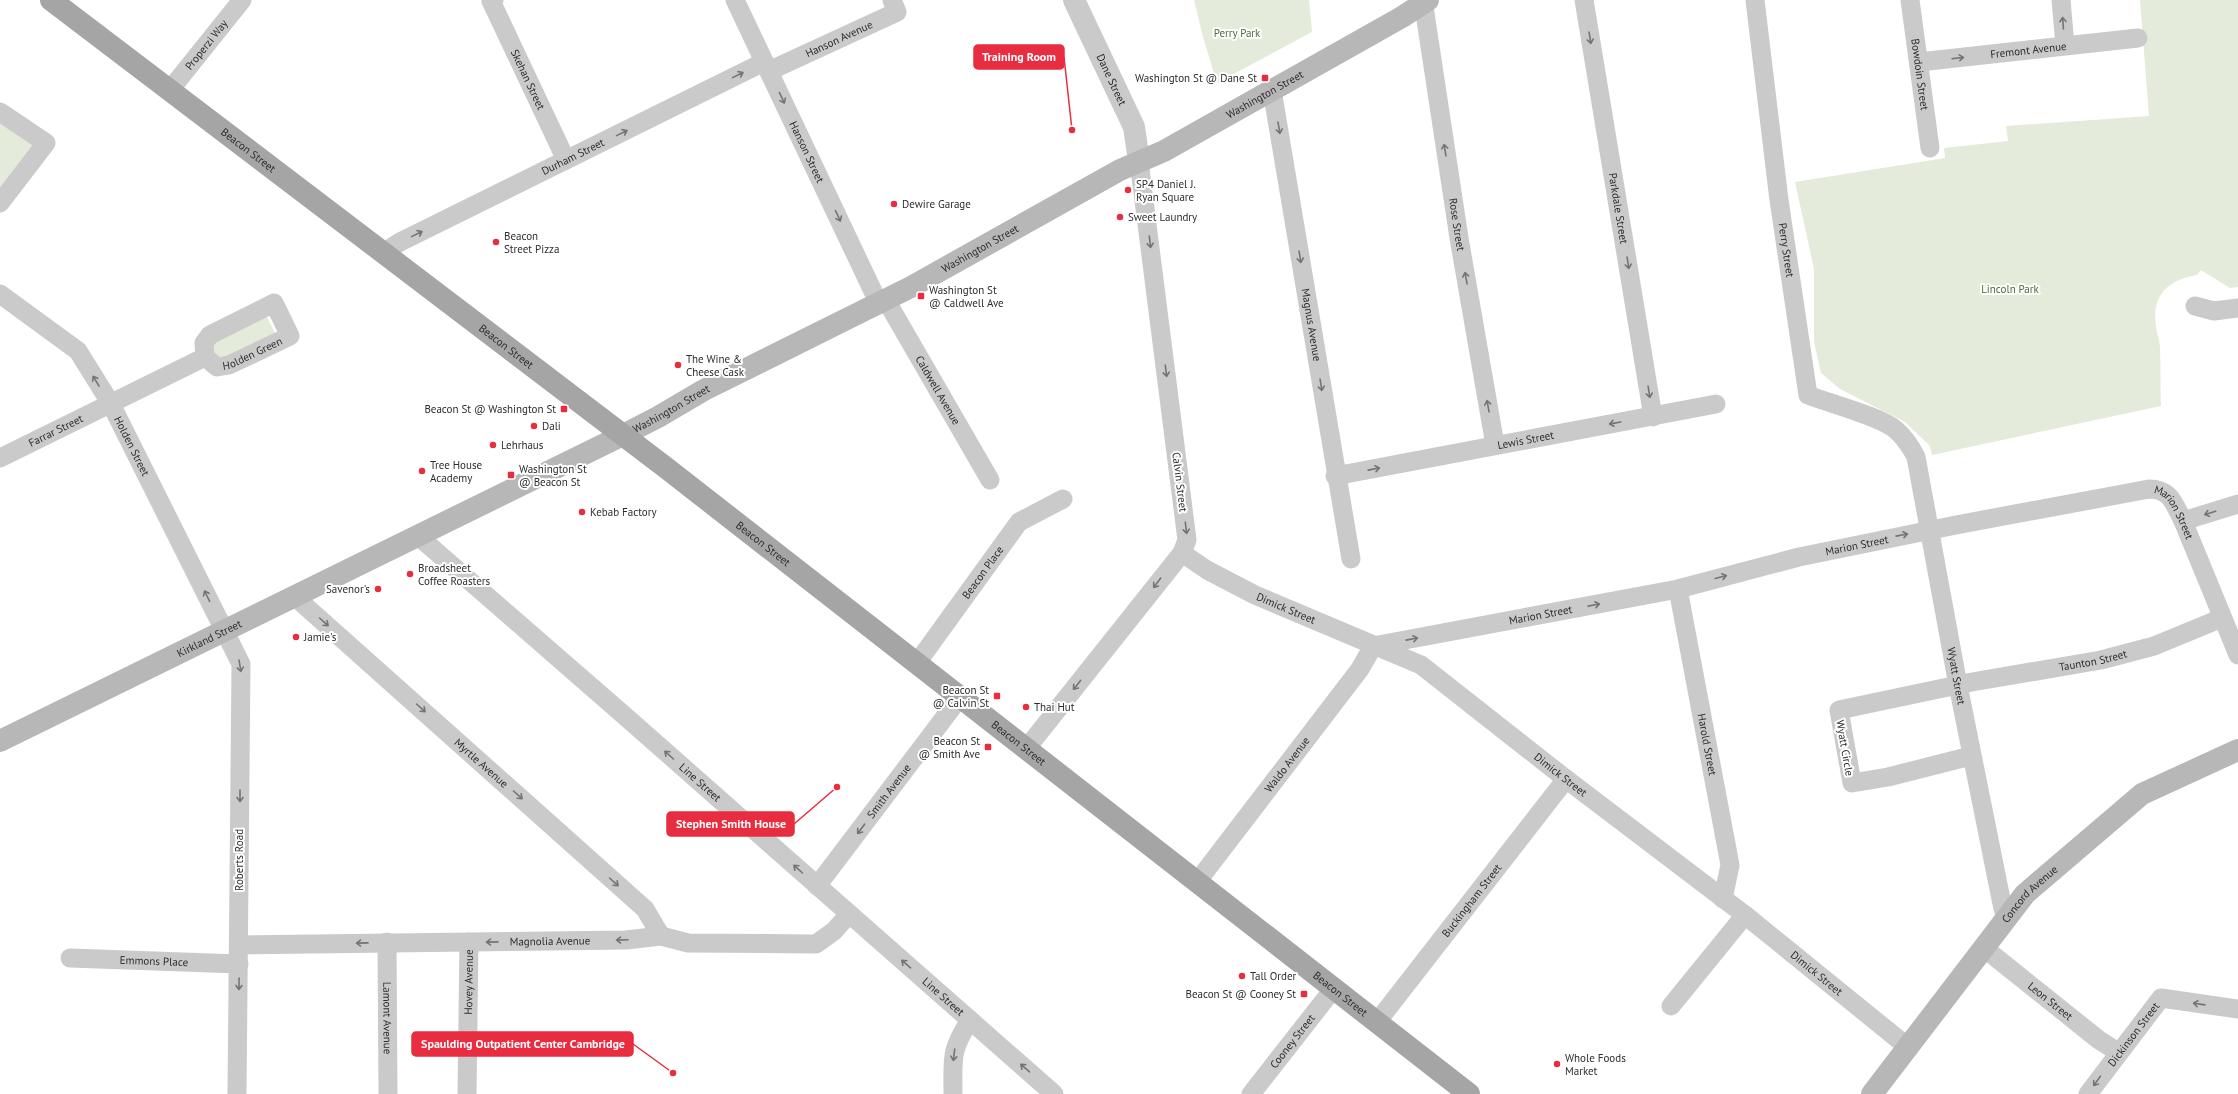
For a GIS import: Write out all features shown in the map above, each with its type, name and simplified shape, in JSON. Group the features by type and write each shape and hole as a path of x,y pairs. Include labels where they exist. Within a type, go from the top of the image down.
{"main road":[{"name":"Beacon Street","path":"51,0 623,435 1469,1094"},
{"name":"Washington Street","path":"417,535 623,435 658,417 704,390 883,302 1106,178 1164,151 1424,1"},
{"name":"Kirkland Street","path":"1,738 224,631 417,535"},
{"name":"Concord Avenue","path":"1875,1093 2025,894 2142,794 2238,750"}],"street":[{"name":"Properzi Way","path":"170,90 242,0"},
{"name":"Skehan Street","path":"494,0 491,1 566,160"},
{"name":"Hanson Street","path":"734,0 883,302"},
{"name":"Hanson Avenue","path":"767,66 897,12 892,0"},
{"name":"Dane Street","path":"1074,0 1134,127 1139,162"},
{"name":"Parkdale Street","path":"1584,0 1653,417"},
{"name":"Perry Street","path":"1755,0 1779,200 1808,395 1881,421 1895,429 1904,437"},
{"name":"Bowdoin Street","path":"1910,0 1930,148"},
{"path":"2061,0 2065,45"},
{"name":"Rose Street","path":"1424,1 1458,230 1494,445"},
{"name":"Fremont Avenue","path":"1919,62 2138,38"},
{"name":"Durham Street","path":"383,253 400,242 566,160 767,66"},
{"name":"Magnus Avenue","path":"1272,90 1335,476 1351,559"},
{"path":"0,112 46,143 0,202"},
{"name":"Calvin Street","path":"1026,748 1182,553 1187,540 1139,162"},
{"name":"Holden Street","path":"0,294 78,351 111,404 224,631"},
{"name":"Caldwell Avenue","path":"883,302 990,480"},
{"path":"2195,306 2214,311 2238,308"},
{"name":"Holden Green","path":"111,404 206,357"},
{"name":"Farrar Street","path":"0,458 111,404"},
{"name":"Lewis Street","path":"1335,476 1716,404"},
{"name":"Wyatt Street","path":"1904,437 1916,457 1971,756 2003,909 2007,916"},
{"name":"Marion Street","path":"1373,646 1678,589 1799,557 1929,530 2149,489 2159,489 2166,492 2183,521 2238,655"},
{"name":"Beacon Place","path":"917,663 1019,522 1063,499"},
{"path":"2183,521 2238,504"},
{"name":"Line Street","path":"417,535 1054,1094"},
{"name":"Dimick Street","path":"1182,553 1208,570 1255,595 1373,646 1421,664 1566,779 1745,915 1909,1048"},
{"name":"Harold Street","path":"1678,589 1730,865 1723,899"},
{"name":"Myrtle Avenue","path":"294,596 645,909 661,936"},
{"name":"Taunton Street","path":"1958,685 2108,658 2154,646 2222,618"},
{"name":"Roberts Road","path":"224,631 241,664 237,1094"},
{"name":"Waldo Avenue","path":"1197,882 1360,669 1373,646"},
{"name":"Wyatt Circle","path":"1958,685 1839,710 1852,783 1888,777 1971,756"},
{"name":"Smith Avenue","path":"817,886 960,697"},
{"name":"Buckingham Street","path":"1377,1022 1566,779"},
{"name":"Magnolia Avenue","path":"239,954 388,942 626,940 661,936 688,943 816,944 834,931 849,914"},
{"path":"1670,1006 1745,915"},
{"name":"Lamont Avenue","path":"388,942 388,1094"},
{"name":"Hovey Avenue","path":"467,1094 469,942"},
{"name":"Leon Street","path":"1984,948 2099,1040 2118,1052"},
{"name":"Emmons Place","path":"70,958 239,954"},
{"name":"Cooney Street","path":"1251,1094 1334,988"},
{"name":"Dickinson Street","path":"2088,1094 2118,1052 2161,998 2238,1009"},
{"path":"953,1094 953,1052 958,1040 970,1020"}],"green space":[{"name":"Perry Park","path":"1194,0 1309,0 1312,32 1217,83 1203,37"},
{"name":"Lincoln Park","path":"2140,0 2238,0 2238,287 2230,288 2201,270 2197,275 2187,277 2170,285 2159,298 2155,316 2160,345 2161,406 1932,455 1930,446 1905,422 1840,389 1821,373 1814,342 1814,269 1795,182 1945,158 1944,148 2008,141 2006,126 2149,116"},
{"path":"0,116 39,145 0,196"},
{"path":"265,313 276,335 227,358 216,358 210,345"}],"place":[{"name":"Washington St @ Dane St","path":"1265,78"},
{"name":"Training Room","path":"1072,130"},
{"name":"SP4 Daniel J. Ryan Square","path":"1128,190"},
{"name":"Dewire Garage","path":"894,204"},
{"name":"Sweet Laundry","path":"1120,217"},
{"name":"Beacon Street Pizza","path":"496,242"},
{"name":"Washington St @ Caldwell Ave","path":"921,296"},
{"name":"The Wine & Cheese Cask","path":"678,365"},
{"name":"Beacon St @ Washington St","path":"564,409"},
{"name":"Dali","path":"534,426"},
{"name":"Lehrhaus","path":"493,445"},
{"name":"Tree House Academy","path":"422,471"},
{"name":"Washington St @ Beacon St","path":"511,475"},
{"name":"Kebab Factory","path":"582,512"},
{"name":"Broadsheet Coffee Roasters","path":"410,574"},
{"name":"Savenor's","path":"378,589"},
{"name":"Jamie's","path":"296,637"},
{"name":"Beacon St @ Calvin St","path":"997,696"},
{"name":"Thai Hut","path":"1026,707"},
{"name":"Beacon St @ Smith Ave","path":"988,747"},
{"name":"Stephen Smith House","path":"837,787"},
{"name":"Tall Order","path":"1242,976"},
{"name":"Beacon St @ Cooney St","path":"1304,994"},
{"name":"Whole Foods Market","path":"1557,1064"},
{"name":"Spaulding Outpatient Center Cambridge","path":"673,1073"}]}
